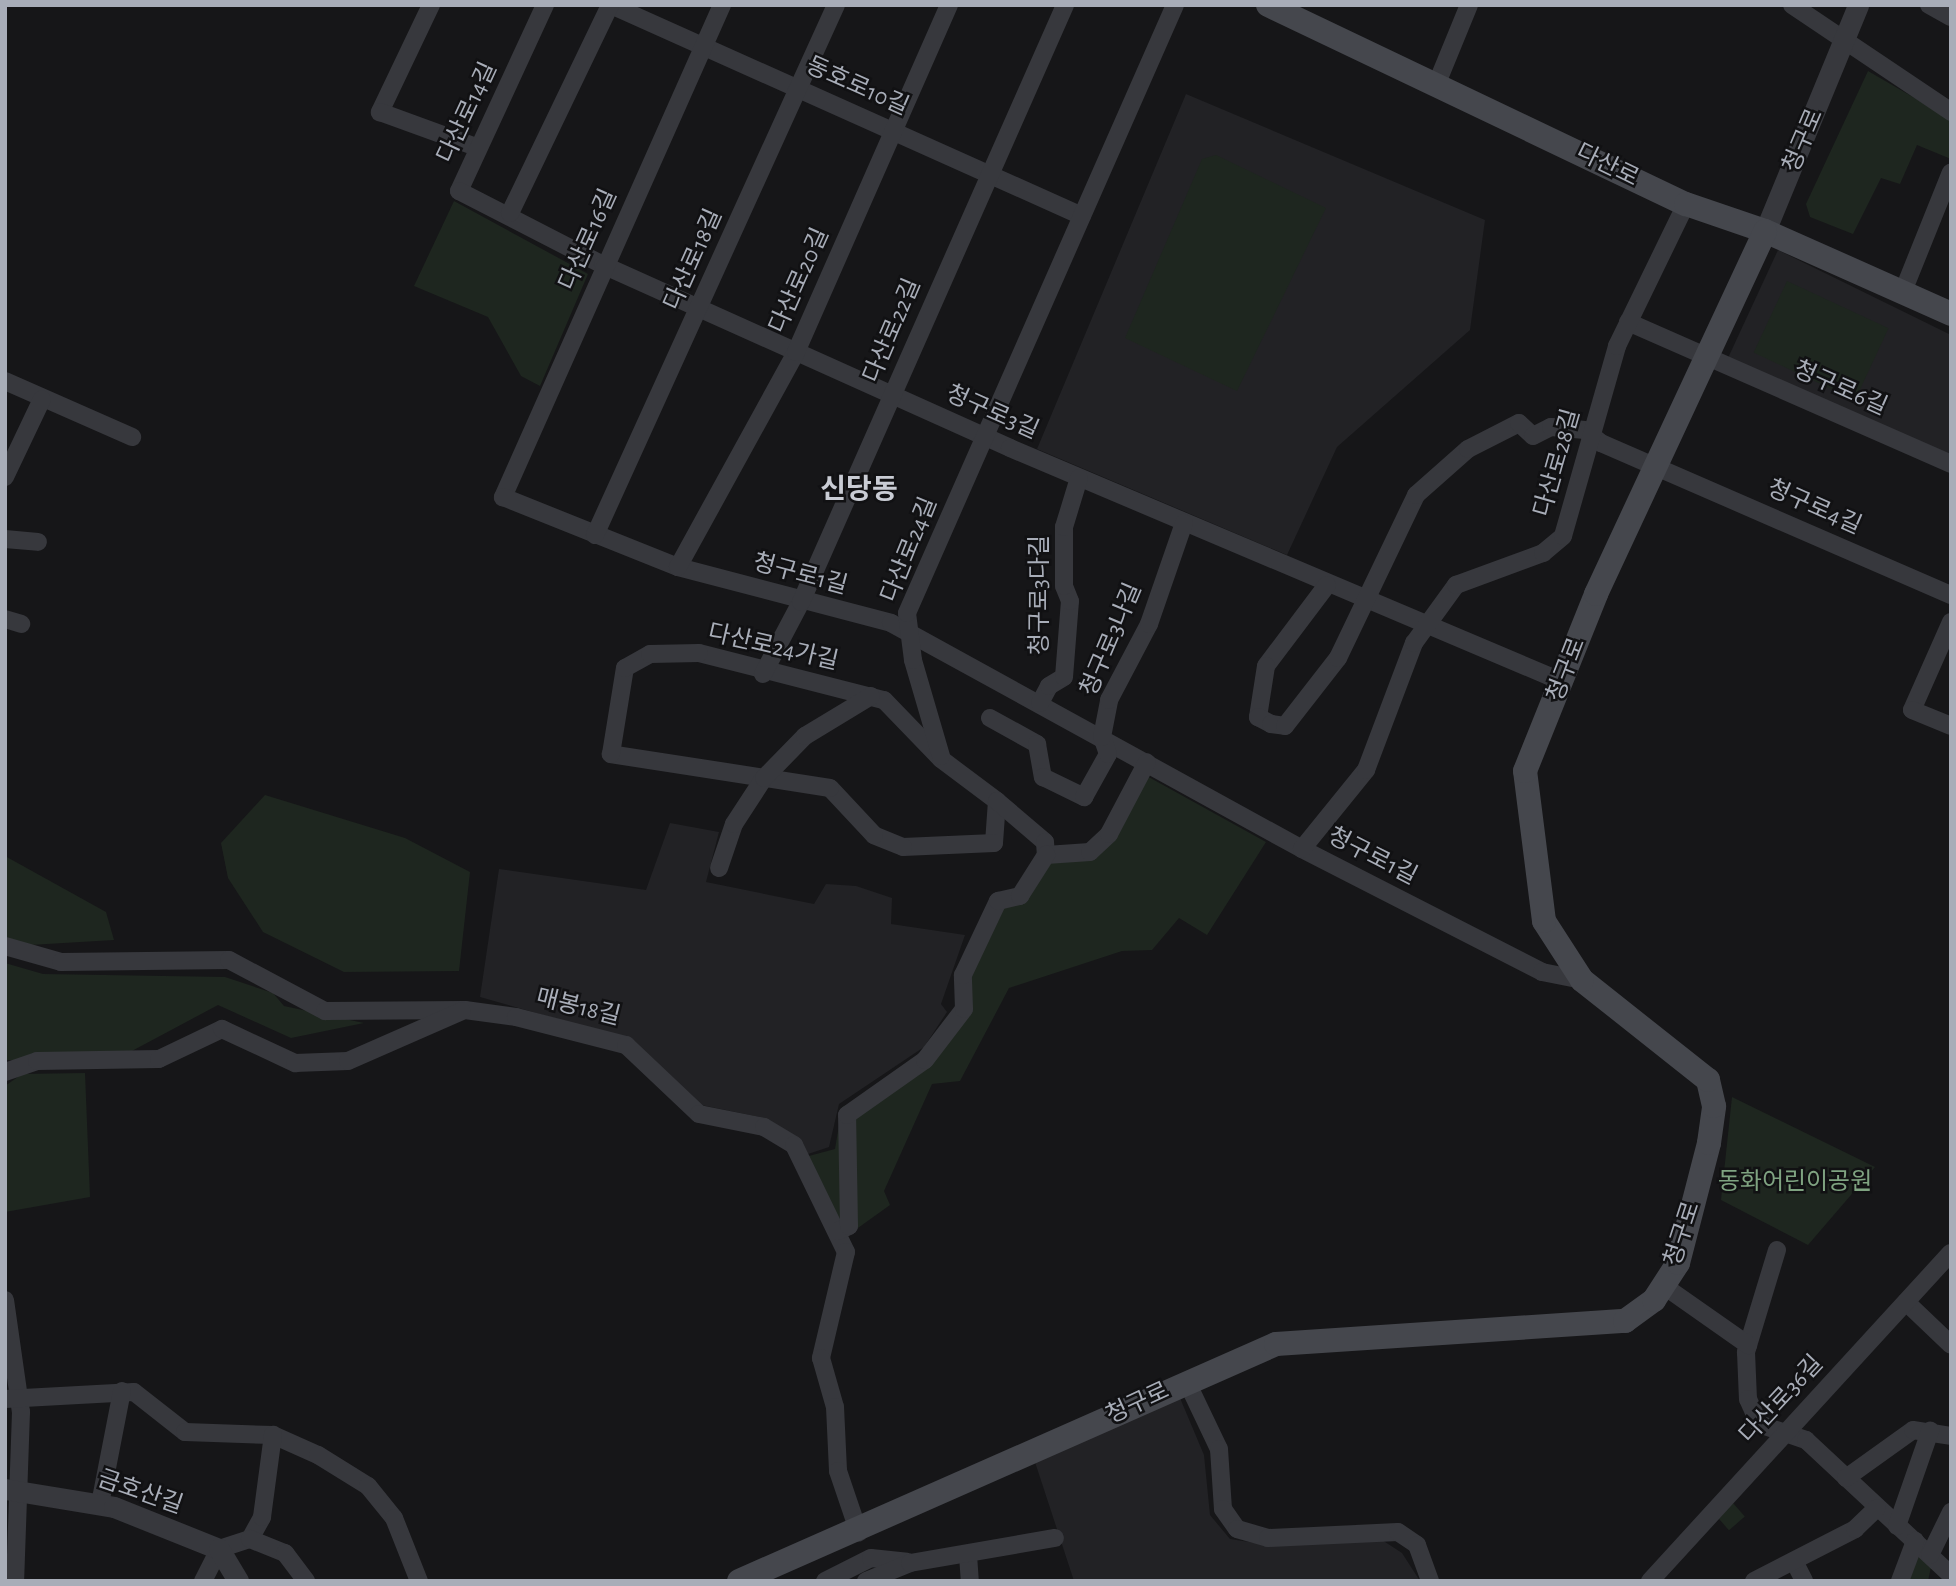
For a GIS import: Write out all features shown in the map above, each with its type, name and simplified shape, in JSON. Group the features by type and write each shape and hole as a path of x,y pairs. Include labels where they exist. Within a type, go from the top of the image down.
{"main road":[{"name":"다산로","path":"1268,5 1437,83 1686,204 1765,231 1951,314"},
{"name":"청구로","path":"758,1579 1187,1382 1276,1344 1625,1321 1664,1286 1678,1263 1709,1143 1714,1106 1708,1080 1582,980 1544,921 1526,815 1525,771 1563,682 1596,594 1710,358 1765,231"}],"street":[{"path":"431,5 380,113 476,147"},
{"name":"다산로14길","path":"545,5 476,147 459,191 510,213 603,265"},
{"path":"510,213 611,5"},
{"name":"동호로10길","path":"611,5 988,170 1082,216"},
{"name":"다산로16길","path":"503,497 603,265 722,5"},
{"name":"다산로18길","path":"595,535 836,5"},
{"name":"다산로20길","path":"678,567 796,352 949,5"},
{"name":"다산로22길","path":"763,674 801,602 893,395 988,170 1065,5"},
{"name":"다산로24길","path":"942,759 908,632 907,613 1175,5"},
{"path":"1437,83 1469,5"},
{"path":"1792,5 1846,37 1951,111"},
{"name":"청구로","path":"1765,231 1858,5"},
{"path":"1929,5 1951,17"},
{"path":"1902,294 1951,172"},
{"name":"다산로28길","path":"1302,849 1366,770 1414,643 1428,629 1456,585 1544,553 1563,536 1628,322 1686,204"},
{"name":"청구로3길","path":"603,265 1079,478 1428,629 1563,682"},
{"name":"청구로6길","path":"1628,322 1951,464"},
{"path":"5,380 42,399 132,436"},
{"path":"5,477 42,399"},
{"path":"1327,585 1266,666 1258,717 1285,726 1338,658 1416,495 1468,449 1519,423 1533,436 1561,425 1593,435 1658,466"},
{"name":"청구로4길","path":"1658,466 1951,595"},
{"name":"청구로3다길","path":"1040,703 1049,686 1064,677 1070,601 1064,586 1064,527 1079,478"},
{"name":"청구로1길","path":"503,497 678,567 908,632 1302,849 1542,972 1582,980"},
{"name":"청구로3나길","path":"990,718 1037,744 1043,777 1084,797 1108,754 1102,737 1109,700 1149,624 1184,523"},
{"path":"5,539 38,542"},
{"path":"1951,622 1912,710 1951,726"},
{"name":"다산로24가길","path":"764,778 611,754 625,668 650,654 699,653 763,674 871,696 884,700 942,759"},
{"name":"다산로24가길","path":"719,868 734,824 764,778 804,736 871,696"},
{"path":"838,1231 849,1226 847,1115 925,1060 964,1009 963,975 998,901 1020,897 1046,855 1045,842 942,759"},
{"path":"1046,855 1090,852 1109,834 1147,762"},
{"path":"764,778 830,788 874,835 903,847 994,843 997,801"},
{"name":"매봉18길","path":"5,946 61,962 229,960 325,1011 465,1010 625,1045 699,1114 774,1133 794,1145 846,1252 821,1358 835,1407 838,1471 859,1533"},
{"path":"5,1072 37,1061 159,1059 222,1028 295,1063 348,1062 465,1010"},
{"path":"1777,1250 1748,1345 1748,1399 1759,1424 1783,1436 1805,1440 1951,1575"},
{"name":"다산로36길","path":"1650,1581 1951,1253"},
{"path":"1664,1286 1748,1345"},
{"path":"5,1300 12,1398 15,1581"},
{"path":"1906,1302 1951,1345"},
{"path":"1187,1382 1219,1449 1223,1509 1237,1529 1268,1538 1398,1532 1417,1545 1430,1581"},
{"path":"100,1504 122,1391"},
{"path":"12,1398 134,1392 186,1432 273,1435 368,1486 404,1532 419,1581"},
{"path":"1846,1478 1921,1430 1951,1436"},
{"path":"1897,1526 1921,1430"},
{"path":"250,1539 262,1517 273,1435"},
{"name":"금호산길","path":"12,1490 100,1504 219,1549"},
{"path":"1754,1581 1855,1530 1877,1508"},
{"path":"1930,1555 1951,1513"},
{"path":"866,1581 910,1563 1055,1538"},
{"path":"203,1581 219,1549 250,1539 285,1553 306,1581"},
{"path":"1900,1581 1915,1541"},
{"path":"219,1549 238,1581"},
{"path":"968,1555 970,1581"},
{"path":"825,1581 871,1558 910,1563"},
{"path":"1794,1561 1804,1581"},
{"path":"1663,1566 1675,1581"}],"shaded area":[{"path":"1186,94 1485,220 1470,330 1337,447 1287,555 1037,449"},
{"path":"1778,250 1951,335 1951,456 1728,358"},
{"path":"670,823 719,832 706,882 814,904 826,884 856,886 892,898 891,924 965,935 941,1004 947,1012 924,1047 839,1104 829,1147 808,1154 760,1117 701,1105 628,1039 480,997 499,869 646,890"},
{"path":"1180,1398 1204,1455 1210,1515 1230,1539 1276,1546 1382,1540 1402,1553 1420,1581 1074,1581 1034,1459"}],"green space":[{"path":"1868,71 1951,119 1951,159 1917,145 1900,184 1881,178 1853,234 1810,217 1806,204"},
{"path":"1216,155 1326,208 1237,391 1125,338 1202,159"},
{"path":"454,201 588,274 540,386 521,376 488,317 414,286"},
{"path":"1787,281 1889,328 1855,400 1754,353"},
{"path":"1145,775 1266,842 1207,935 1179,918 1152,950 1122,951 1009,988 960,1081 932,1084 884,1191 890,1205 844,1238 805,1157 835,1149 842,1107 929,1064 969,1008 966,977 1000,906 1048,860 1093,857"},
{"path":"265,795 405,838 470,872 459,971 344,972 263,932 228,878 221,843"},
{"path":"5,856 106,912 114,940 30,945 5,937"},
{"path":"5,963 43,974 225,977 273,993 284,1006 364,1023 291,1038 218,1005 115,1060 5,1060"},
{"path":"85,1073 90,1197 5,1212 5,1086 22,1074"},
{"name":"동화어린이공원","path":"1732,1097 1875,1167 1808,1245 1721,1200"},
{"path":"1733,1503 1745,1517 1729,1530 1717,1517"},
{"path":"1919,1554 1931,1567 1928,1581 1909,1581"}],"district":[{"name":"신당동","path":"859,490"}]}
